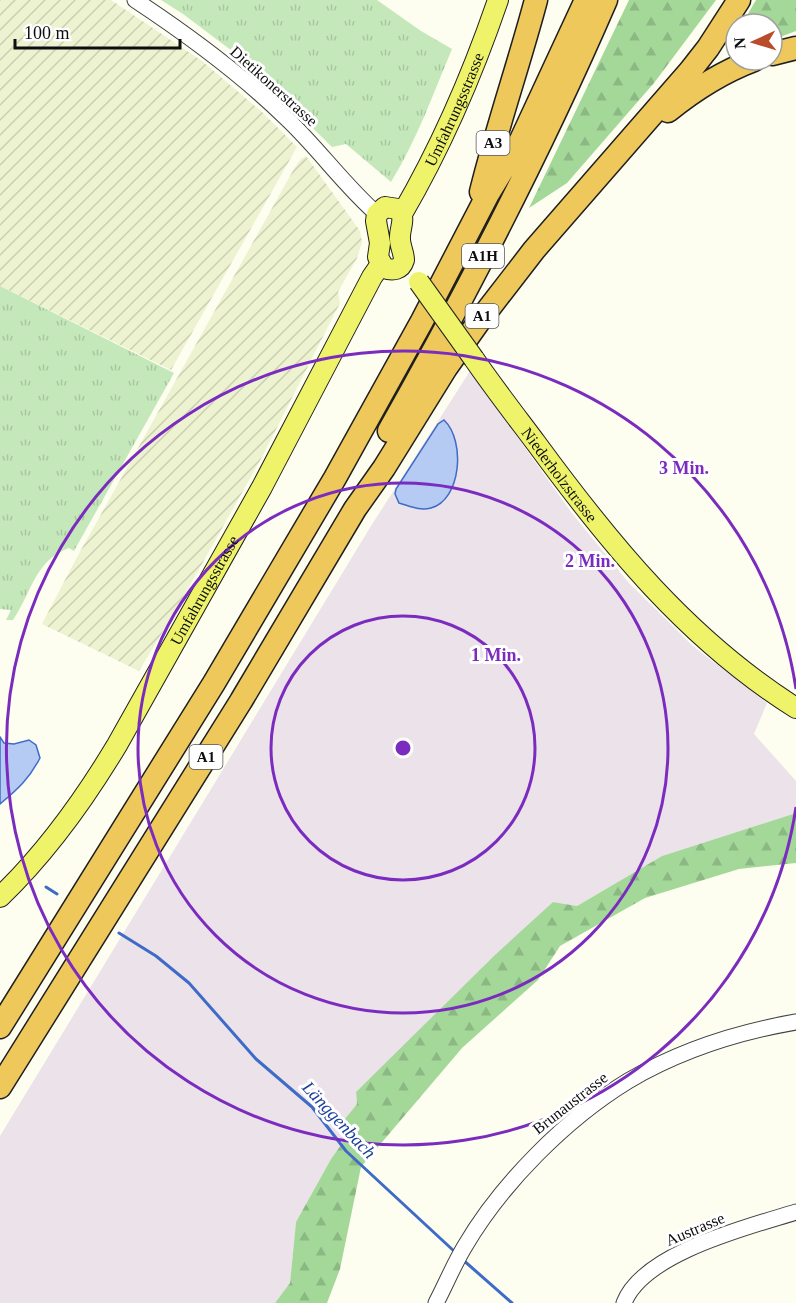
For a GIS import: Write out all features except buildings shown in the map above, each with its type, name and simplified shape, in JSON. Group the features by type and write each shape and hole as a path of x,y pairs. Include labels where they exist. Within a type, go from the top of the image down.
{"highway":[{"name":"A3","path":"474,221 493,145 536,0"},
{"path":"488,194 510,134 572,0"},
{"path":"488,194 521,140 586,0"},
{"name":"A1H","path":"354,509 372,461 499,226 606,0"},
{"name":"A1","path":"0,1087 210,751 354,509 384,468 446,368 497,297 571,205 631,139 708,48 739,0"},
{"path":"631,139 701,87 726,72"},
{"name":"A1","path":"0,1027 183,734 294,550 393,374 488,194"}],"main road":[{"name":"Umfahrungsstrasse","path":"402,214 452,115 498,0"},
{"path":"385,207 392,207 398,209 402,214 400,242 404,254 403,264 394,270 389,270 381,264 378,257 380,243 377,214 385,207"},
{"name":"Umfahrungsstrasse","path":"0,897 21,877 60,831 94,783 117,745 262,487 372,277 381,264"},
{"name":"Niederholzstrasse","path":"403,264 419,282 580,503 645,581 687,624 724,657 796,708"}],"street":[{"name":"Dietikonerstrasse","path":"135,0 202,47 264,98 302,134 377,214"},
{"name":"Brunaustrasse","path":"436,1303 465,1246 502,1193 540,1150 598,1102 621,1086 668,1061 718,1041 760,1028 796,1022"},
{"name":"Austrasse","path":"624,1303 633,1286 640,1279 683,1252 711,1239 796,1212"}],"shaded area":[{"path":"470,371 571,512 628,582 694,647 767,703 754,734 796,781 796,813 662,856 577,906 553,902 356,1092 357,1104 344,1120 348,1135 331,1159 296,1222 290,1284 275,1303 0,1303 0,1136 371,526"}],"green space":[{"path":"0,0 111,0 202,61 262,112 297,147 171,370 0,286"},
{"path":"161,0 377,0 421,31 452,49 417,133 391,182 346,144 332,147 244,60"},
{"path":"629,0 716,0 654,83 567,183 529,208"},
{"path":"756,0 796,0 796,31 784,36 784,12 749,12"},
{"path":"306,156 360,231 362,242 357,258 338,292 340,303 262,457 139,671 42,624 295,167"},
{"path":"0,286 174,373 74,551 69,548 58,553 41,569 13,620 6,620 11,610 0,609"},
{"path":"796,813 796,863 739,869 645,898 560,946 538,980 462,1048 361,1167 340,1269 327,1303 275,1303 290,1283 296,1222 331,1159 348,1135 344,1120 357,1104 356,1092 495,955 553,902 577,906 662,856"}],"water":[{"path":"444,420 451,429 457,455 457,469 449,494 441,503 427,509 399,503 395,494 396,489 438,424"},
{"path":"0,737 4,743 14,744 29,740 36,745 40,758 23,783 0,804"}],"waterway":[{"path":"46,887 57,894"},
{"name":"Länggenbach","path":"119,933 156,956 189,983 256,1059 312,1107 346,1151 455,1252"},
{"name":"Länggenbach","path":"462,1259 512,1303"}]}
